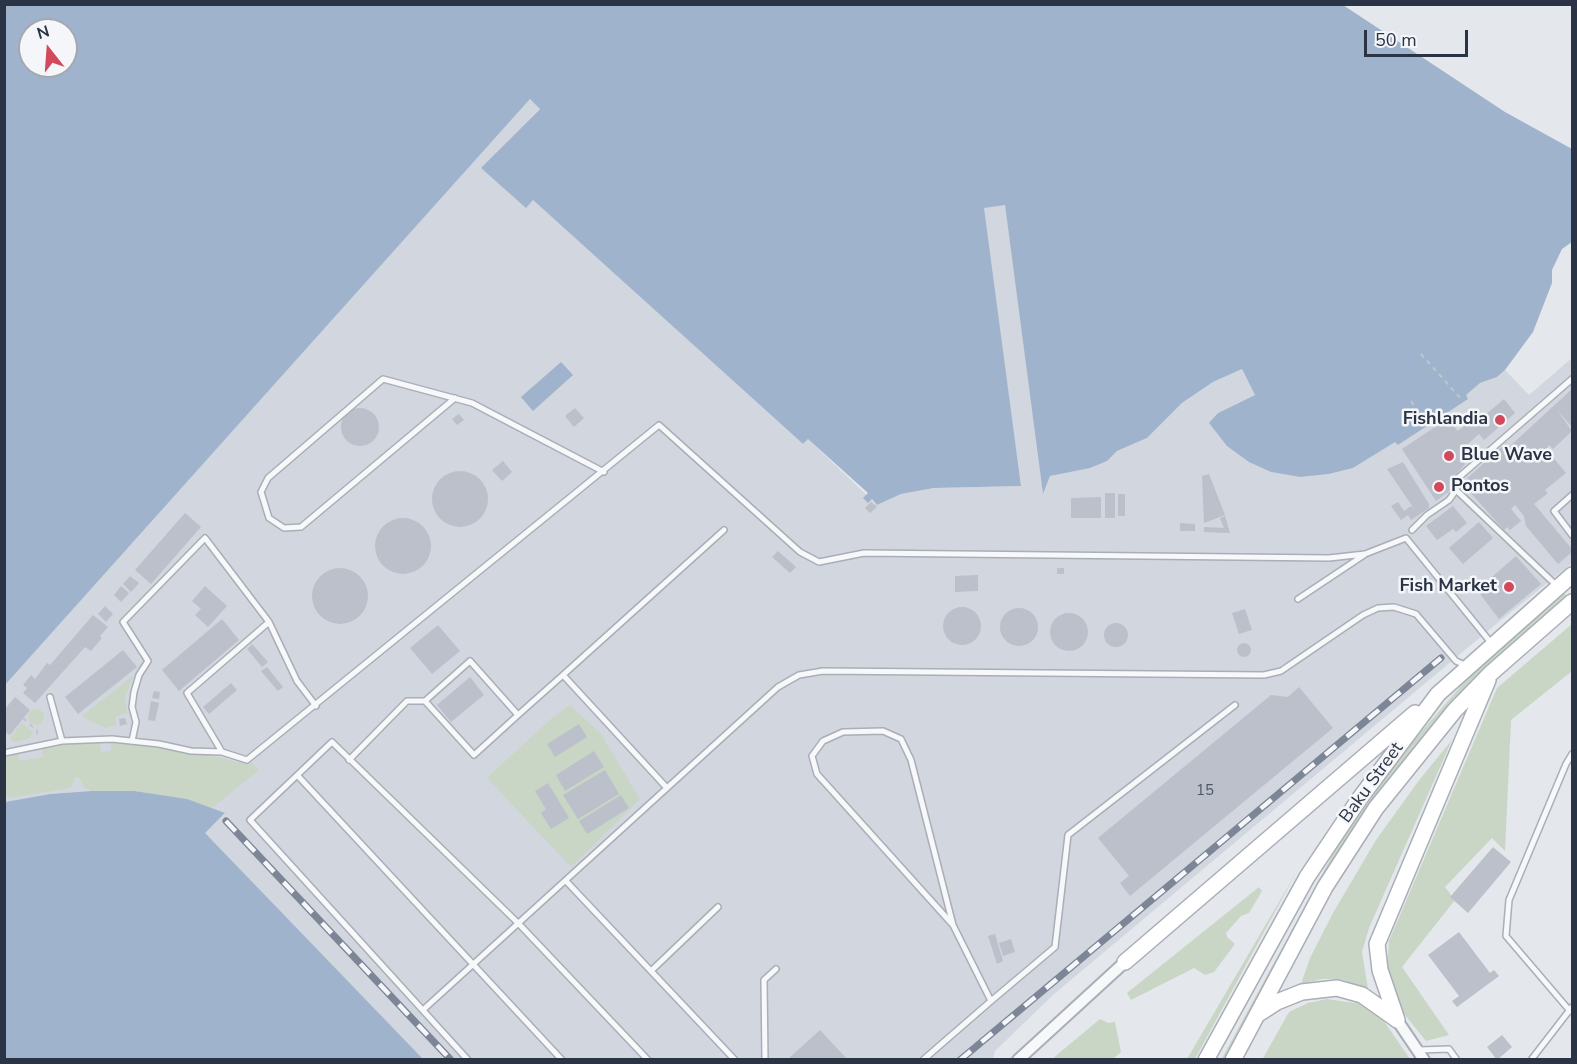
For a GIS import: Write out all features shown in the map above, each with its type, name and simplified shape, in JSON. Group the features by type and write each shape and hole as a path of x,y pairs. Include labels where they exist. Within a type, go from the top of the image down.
{"main road":[{"name":"Baku Street","path":"1206,1059 1307,877 1360,798 1438,694 1572,575"},
{"name":"Baku Street","path":"1233,1059 1325,887 1376,808 1455,710 1490,674 1572,602"},
{"path":"1397,1020 1380,970 1377,944 1490,674"},
{"path":"1125,962 1438,694"},
{"path":"1258,1015 1276,1002 1302,992 1337,988 1362,995 1397,1020"}],"street":[{"path":"1018,1059 1125,962"},
{"path":"1397,1020 1424,1059"}],"lane":[{"path":"455,398 301,527 284,528 269,518 261,492 268,478 383,379 472,402 604,471"},
{"path":"1412,530 1427,515 1449,500 1456,490 1458,478 1572,379"},
{"path":"4,753 62,741 132,741 191,751 222,752 247,760 660,425 800,552 819,562 864,553 1329,558 1365,554"},
{"path":"1456,490 1558,587"},
{"path":"1572,495 1554,511 1572,535"},
{"path":"425,701 474,755 724,530"},
{"path":"132,741 136,722 132,707 134,692 139,675 148,661 123,621 205,538 269,622 297,681 316,706"},
{"path":"1298,599 1365,554 1406,538 1493,645"},
{"path":"424,1009 778,687 799,675 823,671 1264,675 1281,671 1363,615 1378,608 1394,607 1416,614 1456,661 1469,666"},
{"path":"222,752 187,693 269,622"},
{"path":"349,760 407,701 425,701 470,661 518,715"},
{"path":"563,675 668,788"},
{"path":"50,697 62,741"},
{"path":"923,1059 1055,947 1068,835 1235,705"},
{"path":"953,925 817,774 812,756 823,741 843,732 883,730 901,739 911,760 953,925 991,1001"},
{"path":"468,1059 250,820 332,742 519,924 648,1059"},
{"path":"1531,1059 1571,1009 1506,936 1509,900 1572,754"},
{"path":"298,776 562,1059"},
{"path":"566,881 735,1059"},
{"path":"651,971 718,907"},
{"path":"765,1059 764,980 776,969"},
{"path":"1417,1050 1449,1049 1457,1059"}],"path":[{"path":"1421,354 1462,400"},
{"path":"1411,401 1431,430"},
{"path":"23,718 37,731 36,745"}],"shaded area":[{"path":"530,99 540,108 482,168 526,207 533,200 803,444 808,439 877,505 901,494 935,488 1021,486 983,208 1005,204 1043,493 1050,476 1107,461 1117,451 1147,438 1182,403 1213,382 1242,369 1255,395 1218,413 1271,472 1300,477 1329,474 1353,468 1395,441 1398,445 1467,398 1465,395 1480,383 1497,377 1505,370 1529,395 1572,358 1572,563 1054,994 995,1051 993,1059 423,1059 204,833 225,814 91,791 50,794 5,802 5,685"}],"green space":[{"path":"1564,593 1567,596 1480,673 1406,757 1357,824 1227,1059 1221,1060 1344,834 1395,762 1474,671"},
{"path":"1572,624 1572,671 1511,720 1505,851 1492,838 1445,887 1455,900 1402,967 1449,1035 1426,1041 1401,1010 1387,972 1389,941 1497,688"},
{"path":"133,676 125,697 127,713 115,717 116,725 105,728 82,716"},
{"path":"570,705 601,734 640,799 571,867 487,778 552,718"},
{"path":"36,709 44,717 36,725 28,717"},
{"path":"22,723 33,732 28,739 14,742 10,738"},
{"path":"125,740 203,753 236,762 252,763 259,770 212,808 187,799 134,791 91,791 84,787 79,777 75,777 71,788 8,798 5,793 5,758 18,754 20,761 43,757 42,749 77,742 99,741 101,752 111,751 111,741"},
{"path":"1452,740 1369,928 1362,952 1368,989 1341,979 1322,979 1301,984 1310,958 1333,913 1376,840 1420,779"},
{"path":"1296,873 1195,1059 1187,1059"},
{"path":"1259,887 1262,891 1249,913 1241,916 1226,933 1235,944 1214,972 1205,975 1194,968 1131,1000 1127,993"},
{"path":"1327,999 1368,1005 1379,1014 1410,1059 1262,1060 1289,1012 1308,1003"},
{"path":"1100,1019 1108,1023 1115,1022 1121,1052 1113,1059 1052,1059"}],"water":[{"path":"5,4 1343,5 1505,112 1572,149 1572,242 1562,249 1552,270 1552,283 1533,332 1505,370 1497,377 1480,383 1466,395 1468,399 1398,445 1395,442 1353,468 1329,474 1300,477 1271,472 1249,462 1227,446 1209,423 1218,413 1255,395 1242,369 1213,382 1182,403 1147,438 1117,451 1107,461 1090,468 1050,476 1043,494 1005,205 984,208 1021,486 934,488 901,494 877,505 872,499 868,503 863,498 868,493 808,439 803,444 533,200 526,208 481,168 540,109 530,99 5,685"},
{"path":"561,362 573,375 533,411 521,397"},
{"path":"134,791 187,799 225,813 205,833 423,1059 5,1059 5,802 50,794"}],"building":[{"path":"1572,389 1572,427 1557,410 1572,431 1553,449 1549,445 1546,449 1566,473 1545,490 1548,493 1534,504 1572,549 1572,552 1558,564 1526,526 1524,516 1515,505 1511,509 1521,521 1510,530 1507,527 1504,530 1462,483 1506,443 1509,447"},
{"path":"1504,399 1515,413 1484,440 1479,434 1468,444 1474,450 1462,460 1465,464 1454,477 1452,484 1449,484 1452,489 1436,501 1402,449 1447,419 1458,431 1469,422 1472,426"},
{"path":"360,408 374,413 379,427 374,441 360,446 346,441 341,427 346,413"},
{"path":"575,408 584,418 574,427 565,416"},
{"path":"459,414 464,420 457,425 452,419"},
{"path":"503,461 512,472 502,481 492,470"},
{"path":"1403,462 1429,504 1429,508 1411,520 1408,515 1401,520 1391,506 1398,502 1404,511 1411,506 1415,510 1387,469"},
{"path":"455,471 465,471 480,479 486,488 488,499 486,510 480,519 465,527 455,527 444,522 437,515 432,504 432,494 437,483 444,476"},
{"path":"1209,474 1225,515 1204,523 1202,476"},
{"path":"1105,493 1115,493 1115,518 1105,518"},
{"path":"1118,494 1125,494 1125,516 1118,516"},
{"path":"1101,497 1101,518 1071,518 1071,498"},
{"path":"871,502 877,507 870,513 865,508"},
{"path":"1453,506 1467,523 1456,532 1453,529 1437,540 1426,526"},
{"path":"185,513 201,527 151,584 135,570"},
{"path":"1225,516 1230,533 1204,532 1204,527 1224,528 1220,518"},
{"path":"398,518 408,518 423,526 429,535 431,546 429,557 423,566 408,574 398,574 387,569 380,562 375,551 375,541 380,530 387,523"},
{"path":"1479,522 1493,538 1463,564 1449,548"},
{"path":"1180,523 1195,524 1195,531 1180,531"},
{"path":"778,551 796,567 790,573 772,557"},
{"name":"Fish Market","path":"1516,556 1541,584 1499,619 1477,590"},
{"path":"335,568 345,568 360,576 366,585 368,596 366,607 360,616 345,624 335,624 324,619 317,612 312,601 312,591 317,580 324,573"},
{"path":"1057,568 1064,568 1064,574 1057,574"},
{"path":"978,575 978,591 955,592 955,576"},
{"path":"130,576 139,583 131,592 123,584"},
{"path":"121,586 129,593 121,602 114,595"},
{"path":"205,586 227,606 208,627 195,615 201,609 192,601"},
{"path":"105,606 113,614 106,622 98,614"},
{"path":"962,607 969,608 975,613 980,619 980,633 975,639 969,644 962,645 955,644 949,639 944,633 943,626 944,619 949,613 955,608"},
{"path":"1019,608 1026,609 1032,614 1037,620 1037,634 1032,640 1026,645 1019,646 1012,645 1006,640 1001,634 1000,627 1001,620 1006,614 1012,609"},
{"path":"1245,609 1252,630 1239,634 1232,613"},
{"path":"1069,613 1076,614 1082,619 1087,625 1087,639 1082,645 1076,650 1069,651 1062,650 1056,645 1051,639 1050,632 1051,625 1056,619 1062,614"},
{"path":"93,615 108,627 100,636 102,638 91,651 85,647 35,703 23,693 27,688 23,685 31,675 35,679 47,663 50,665"},
{"path":"222,619 239,640 179,691 162,670"},
{"path":"1116,623 1125,626 1128,635 1125,644 1116,647 1107,644 1104,635 1107,626"},
{"path":"438,625 460,651 432,674 410,648"},
{"path":"1241,643 1247,643 1251,650 1247,657 1241,657 1237,653 1237,647"},
{"path":"252,644 268,662 262,667 247,649"},
{"path":"123,650 137,667 78,714 65,697"},
{"path":"267,667 283,687 278,691 261,671"},
{"path":"470,677 484,695 451,722 437,705"},
{"path":"231,683 237,690 209,714 203,707"},
{"path":"1299,687 1333,728 1130,896 1120,883 1129,876 1098,838 1271,695 1288,697"},
{"path":"154,691 160,692 159,699 152,698"},
{"path":"15,697 30,710 10,735 4,731 4,710"},
{"path":"151,701 159,703 155,721 148,720"},
{"path":"125,718 127,724 120,726 119,719"},
{"path":"579,724 587,737 555,757 547,744"},
{"path":"594,751 604,767 565,791 556,775"},
{"path":"605,770 619,794 578,819 563,795"},
{"path":"548,783 569,818 551,829 541,813 546,809 535,791"},
{"path":"621,795 629,808 587,834 579,821"},
{"path":"1493,847 1511,862 1468,913 1450,897"},
{"path":"1459,932 1490,973 1494,970 1499,976 1457,1007 1452,1001 1459,996 1428,955"},
{"path":"995,934 1003,961 997,964 988,936"},
{"path":"1011,939 1015,952 1003,956 999,943"},
{"path":"820,1030 847,1059 788,1059"},
{"path":"1502,1035 1512,1047 1497,1060 1487,1047"}],"railway":[{"path":"960,1060 1441,658"},
{"path":"226,821 451,1060"}],"place":[{"name":"Fishlandia","path":"1500,420"},
{"name":"Blue Wave","path":"1449,456"},
{"name":"Pontos","path":"1439,487"},
{"name":"Fish Market","path":"1509,587"}]}
